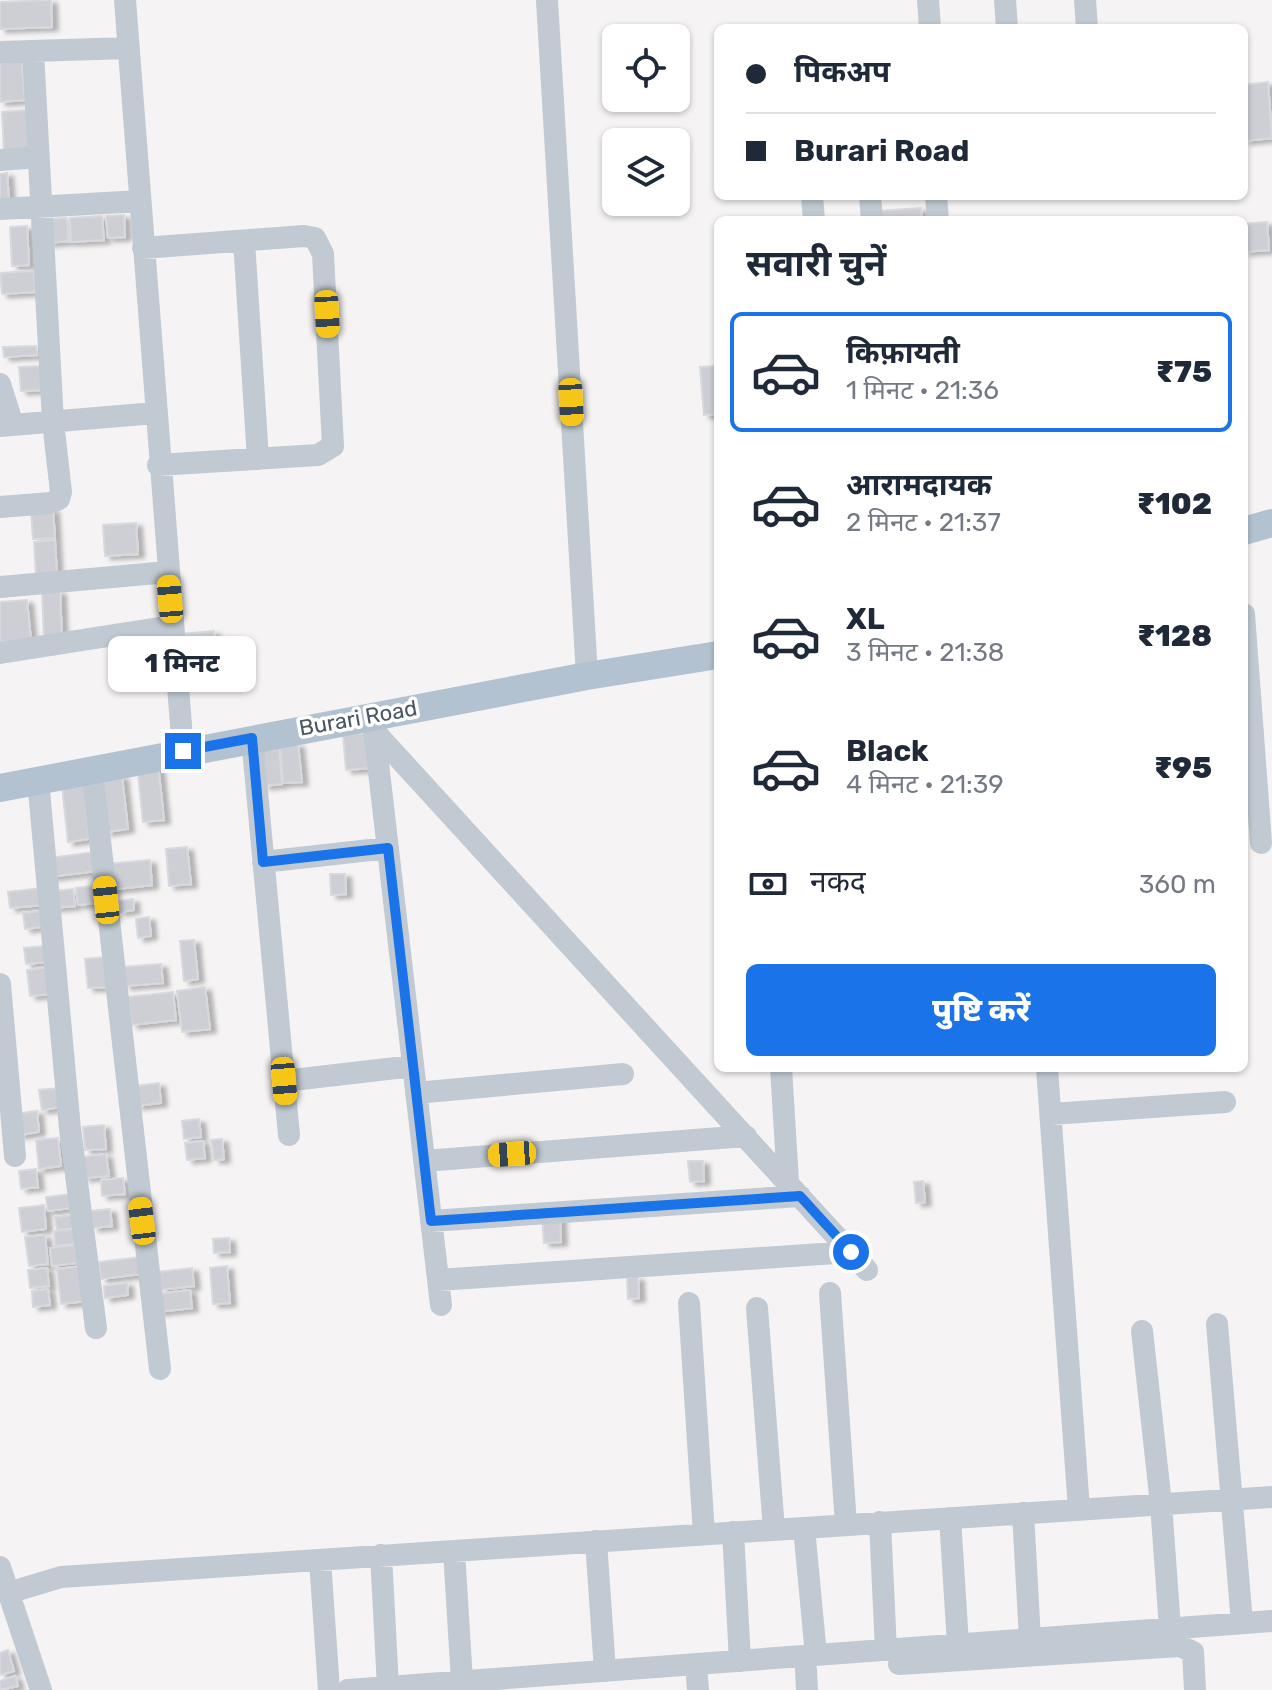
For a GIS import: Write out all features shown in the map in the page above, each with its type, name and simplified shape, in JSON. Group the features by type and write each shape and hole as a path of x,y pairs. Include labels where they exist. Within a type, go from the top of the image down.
{"main road":[{"path":"1248,530 1272,523"},
{"name":"Burari Road","path":"0,788 252,738 373,724 587,676 714,656"}],"street":[{"path":"125,0 158,465 183,751"},
{"path":"547,0 587,676"},
{"path":"928,0 930,24"},
{"path":"1005,0 1007,24"},
{"path":"1085,0 1087,24"},
{"path":"0,52 129,48"},
{"path":"0,507 50,503 59,499 33,51"},
{"path":"0,160 38,157"},
{"path":"0,209 140,201"},
{"path":"143,248 315,238 321,244 324,269 333,446 318,455 158,465"},
{"path":"244,241 258,459"},
{"path":"0,384 7,426 155,413"},
{"path":"0,587 168,572"},
{"path":"0,653 172,626"},
{"path":"1248,668 1261,843"},
{"path":"373,724 441,1305"},
{"path":"373,724 867,1270"},
{"path":"252,738 289,1135"},
{"path":"92,770 160,1369"},
{"path":"38,780 70,1129 96,1328"},
{"path":"263,862 388,848"},
{"path":"0,984 15,1156"},
{"path":"284,1081 413,1066"},
{"path":"781,1072 794,1189"},
{"path":"1047,1072 1079,1509"},
{"path":"416,1093 623,1074"},
{"path":"1051,1114 1225,1102"},
{"path":"424,1161 746,1136"},
{"path":"431,1221 794,1189"},
{"path":"438,1280 851,1252"},
{"path":"830,1293 846,1525"},
{"path":"689,1303 704,1534"},
{"path":"757,1308 774,1530"},
{"path":"1217,1324 1242,1623"},
{"path":"1142,1331 1161,1504 1170,1628"},
{"path":"19,1589 61,1577 1272,1497"},
{"path":"1023,1513 1030,1639"},
{"path":"950,1518 958,1644"},
{"path":"880,1522 886,1650"},
{"path":"804,1528 810,1672"},
{"path":"733,1532 740,1661"},
{"path":"596,1541 605,1671"},
{"path":"454,1551 462,1681"},
{"path":"381,1555 388,1687"},
{"path":"320,1560 329,1690"},
{"path":"0,1567 19,1589 41,1690"},
{"path":"348,1690 740,1661 810,1672 886,1650 1272,1621"},
{"path":"530,1690 697,1684 810,1672 1180,1646 1193,1652 1195,1690"}],"building":[{"path":"51,0 52,27 0,29 0,2"},
{"path":"21,57 25,100 0,102 0,59"},
{"path":"1268,82 1272,138 1248,141 1248,84"},
{"path":"27,110 29,150 4,151 2,112"},
{"path":"7,173 9,198 0,199 0,174"},
{"path":"921,208 922,216 880,216 879,211"},
{"path":"124,215 125,237 108,238 106,216"},
{"path":"102,216 104,240 71,242 70,218"},
{"path":"67,218 69,241 48,243 47,219"},
{"path":"1267,222 1269,250 1248,252 1248,224"},
{"path":"27,226 29,265 12,266 10,227"},
{"path":"34,271 35,292 2,294 0,273"},
{"path":"36,346 37,355 4,357 3,347"},
{"path":"42,366 43,390 21,391 19,367"},
{"path":"714,366 714,414 704,415 700,367"},
{"path":"53,509 55,538 33,539 31,510"},
{"path":"136,523 138,554 105,556 103,525"},
{"path":"55,540 57,575 36,576 34,542"},
{"path":"60,591 62,638 44,639 42,592"},
{"path":"27,600 31,640 0,642 0,602"},
{"path":"214,631 217,666 184,669 181,634"},
{"path":"369,733 372,768 346,770 343,735"},
{"path":"298,744 302,782 283,783 280,745"},
{"path":"279,746 282,784 264,786 260,748"},
{"path":"158,764 164,820 143,822 137,765"},
{"path":"122,776 128,829 106,832 100,779"},
{"path":"84,784 89,839 68,842 62,786"},
{"path":"187,847 191,884 169,886 166,849"},
{"path":"95,852 98,871 50,877 48,858"},
{"path":"150,860 152,885 110,890 107,864"},
{"path":"330,874 345,874 346,894 331,895"},
{"path":"96,886 97,903 78,905 76,888"},
{"path":"42,888 43,905 10,908 8,892"},
{"path":"73,889 75,906 54,908 53,891"},
{"path":"133,899 134,910 120,912 119,901"},
{"path":"40,911 42,927 25,929 23,913"},
{"path":"149,917 151,936 138,938 136,919"},
{"path":"194,940 198,979 184,981 180,941"},
{"path":"45,946 47,962 26,964 24,948"},
{"path":"105,957 108,987 88,988 85,959"},
{"path":"161,964 163,983 125,986 123,967"},
{"path":"49,967 52,994 30,996 27,970"},
{"path":"205,987 210,1029 182,1032 177,991"},
{"path":"173,992 176,1020 132,1025 128,997"},
{"path":"159,1083 161,1103 137,1106 135,1086"},
{"path":"60,1088 62,1107 42,1110 39,1090"},
{"path":"37,1111 39,1132 19,1135 16,1114"},
{"path":"199,1119 201,1137 184,1139 182,1121"},
{"path":"104,1125 106,1149 85,1150 83,1127"},
{"path":"58,1138 61,1166 39,1169 36,1140"},
{"path":"222,1139 224,1159 214,1160 211,1140"},
{"path":"203,1141 205,1158 187,1160 185,1143"},
{"path":"106,1154 109,1176 84,1178 81,1157"},
{"path":"688,1161 703,1161 704,1181 690,1182"},
{"path":"36,1169 38,1187 21,1189 19,1171"},
{"path":"123,1178 125,1194 102,1196 101,1180"},
{"path":"923,1181 925,1202 916,1203 914,1182"},
{"path":"71,1194 73,1208 48,1211 46,1197"},
{"path":"44,1205 46,1229 22,1232 19,1208"},
{"path":"110,1209 112,1226 93,1228 91,1211"},
{"path":"77,1215 79,1228 57,1230 55,1217"},
{"path":"560,1215 561,1242 544,1243 542,1216"},
{"path":"79,1228 81,1243 55,1246 54,1231"},
{"path":"45,1235 48,1264 29,1266 25,1237"},
{"path":"229,1238 230,1252 214,1253 213,1239"},
{"path":"75,1245 77,1263 52,1266 50,1248"},
{"path":"140,1257 143,1274 101,1279 99,1262"},
{"path":"83,1266 87,1301 61,1304 57,1269"},
{"path":"227,1266 230,1303 213,1304 210,1268"},
{"path":"47,1268 49,1286 30,1288 28,1270"},
{"path":"192,1268 194,1286 160,1290 158,1272"},
{"path":"638,1277 639,1298 628,1299 627,1278"},
{"path":"127,1283 128,1295 105,1298 104,1286"},
{"path":"48,1289 50,1305 33,1307 32,1291"},
{"path":"190,1290 192,1308 158,1312 156,1294"},
{"path":"8,1650 14,1671 0,1675 0,1653"},
{"path":"15,1676 18,1686 0,1690 0,1681"}],"route":[{"path":"183,751 252,738 263,862 388,848 431,1221 800,1196 851,1252"}]}
